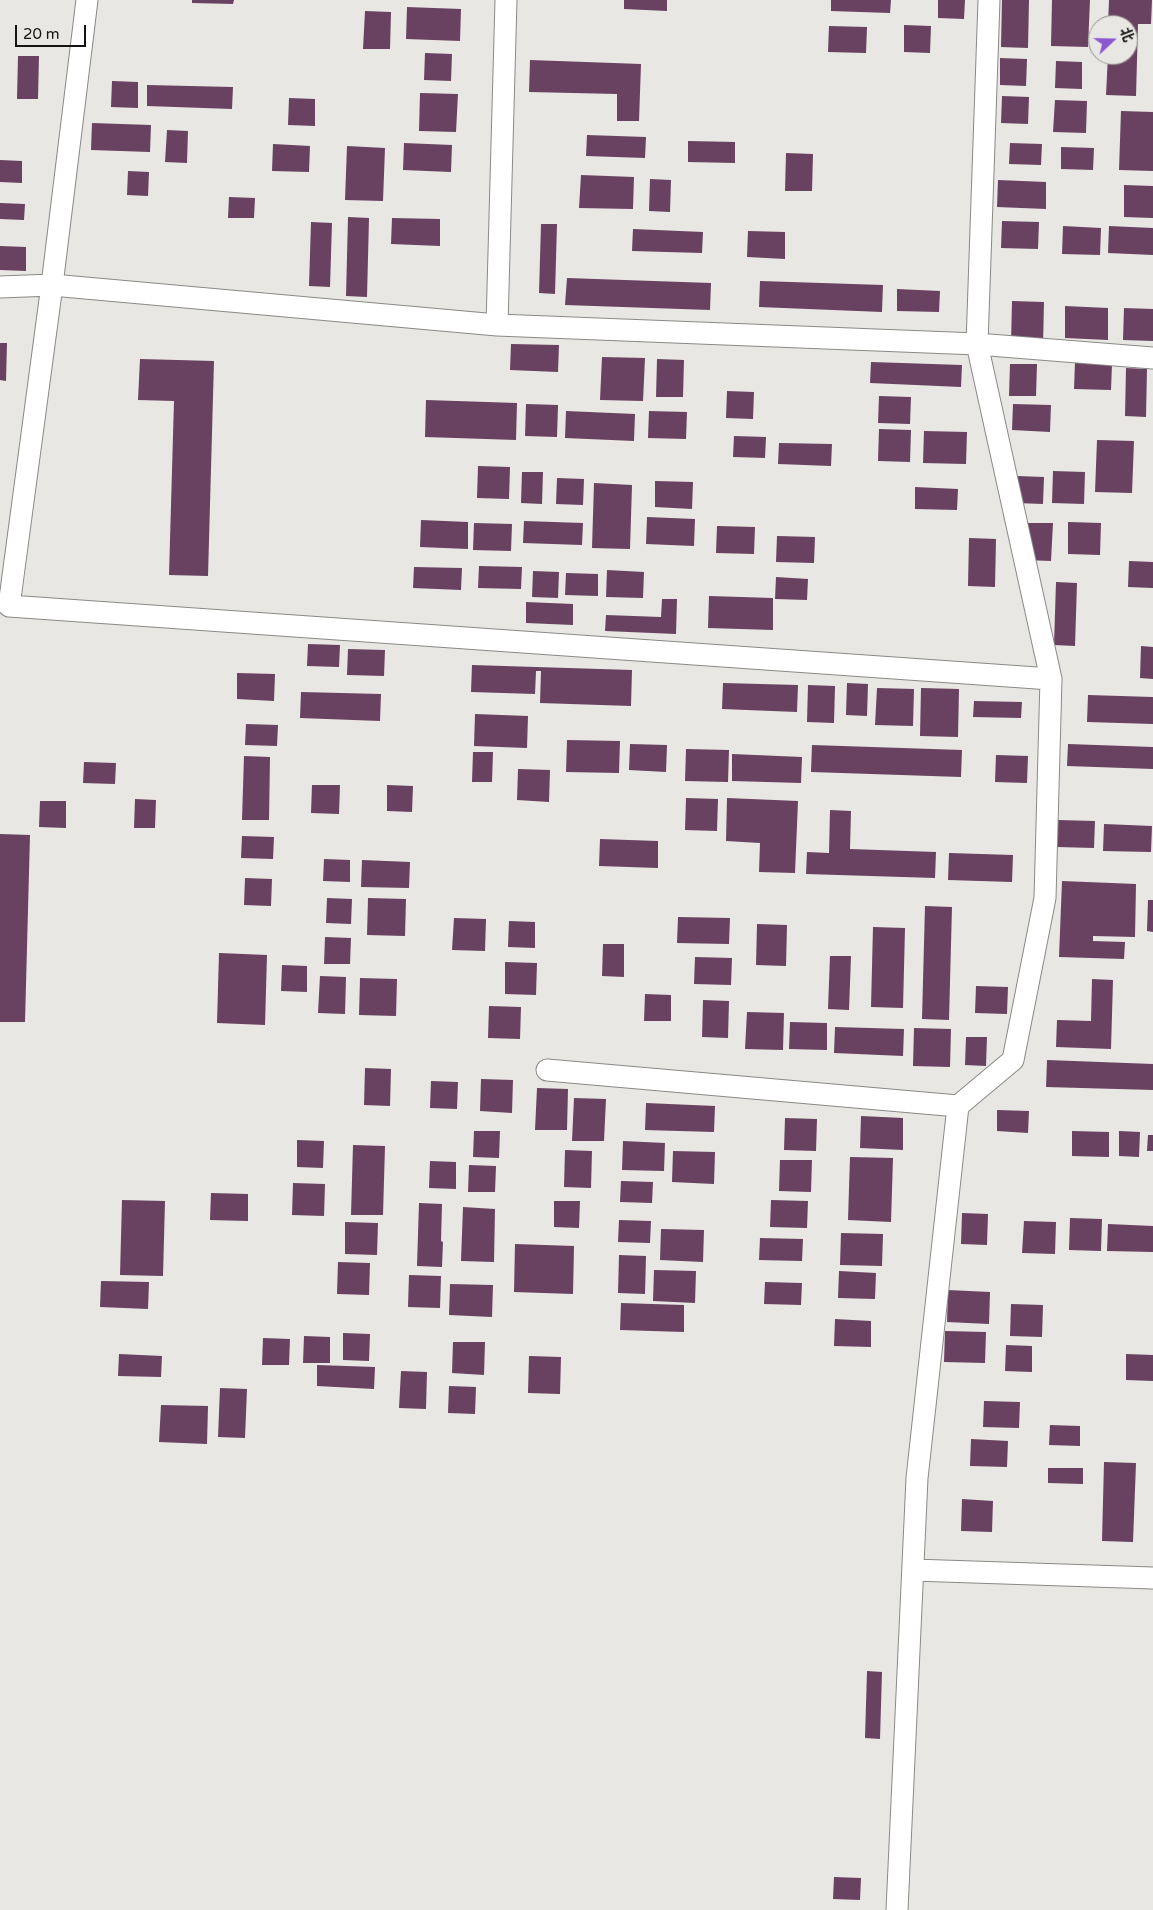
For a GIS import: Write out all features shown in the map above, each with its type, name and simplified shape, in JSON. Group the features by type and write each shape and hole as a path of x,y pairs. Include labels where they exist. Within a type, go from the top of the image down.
{"street":[{"path":"87,0 52,286 9,606 1051,679"},
{"path":"497,325 506,0"},
{"path":"897,1910 917,1478 958,1106 1013,1060 1045,898 1051,679 977,344 990,0"},
{"path":"0,287 52,286 497,325 977,344 1153,358"},
{"path":"547,1070 958,1106"},
{"path":"912,1570 1153,1578"}],"building":[{"path":"192,0 234,0 233,4 192,3"},
{"path":"624,0 667,0 667,11 624,9"},
{"path":"831,0 891,0 890,13 831,11"},
{"path":"938,0 965,0 964,19 938,18"},
{"path":"1002,0 1029,0 1028,48 1001,47"},
{"path":"1052,0 1090,0 1088,47 1051,46"},
{"path":"1109,0 1152,0 1151,24 1138,24 1138,15 1108,15"},
{"path":"407,7 461,9 460,41 406,39"},
{"path":"365,11 391,12 390,49 363,49"},
{"path":"904,25 931,26 930,53 904,52"},
{"path":"829,26 867,27 866,53 828,52"},
{"path":"425,53 452,54 451,81 424,80"},
{"path":"18,56 39,56 38,99 17,99"},
{"path":"1000,58 1027,59 1026,86 1000,85"},
{"path":"530,60 641,64 639,121 617,121 617,94 529,92"},
{"path":"1056,61 1082,62 1082,89 1055,88"},
{"path":"1108,65 1137,65 1136,96 1106,95"},
{"path":"112,81 138,82 138,108 111,107"},
{"path":"147,85 233,87 232,109 147,106"},
{"path":"420,93 458,94 456,132 419,131"},
{"path":"1002,96 1029,97 1028,124 1001,123"},
{"path":"289,98 315,99 315,126 288,125"},
{"path":"1055,100 1087,101 1086,133 1053,132"},
{"path":"1121,111 1153,112 1153,171 1119,170"},
{"path":"92,123 151,125 150,152 91,150"},
{"path":"167,130 188,131 187,163 165,162"},
{"path":"587,135 646,137 645,158 586,156"},
{"path":"688,141 735,142 735,163 688,162"},
{"path":"404,143 452,145 451,172 403,170"},
{"path":"1010,143 1042,144 1041,165 1009,164"},
{"path":"273,144 310,146 309,172 272,171"},
{"path":"347,146 385,148 383,201 345,200"},
{"path":"1061,147 1094,148 1093,170 1061,169"},
{"path":"786,153 813,154 812,191 785,191"},
{"path":"0,160 22,161 22,183 0,182"},
{"path":"128,171 149,172 148,196 127,195"},
{"path":"581,175 634,177 633,209 579,208"},
{"path":"650,179 671,180 670,212 649,211"},
{"path":"998,180 1046,182 1046,209 997,207"},
{"path":"1124,185 1153,186 1153,218 1124,217"},
{"path":"229,197 255,198 254,218 228,218"},
{"path":"0,203 25,204 24,220 0,219"},
{"path":"348,217 369,218 367,297 346,296"},
{"path":"392,218 440,219 440,246 391,244"},
{"path":"1002,221 1039,222 1038,249 1001,248"},
{"path":"311,222 332,223 330,287 309,286"},
{"path":"541,224 557,224 555,294 539,293"},
{"path":"1063,226 1101,228 1100,255 1062,254"},
{"path":"1109,226 1153,228 1153,255 1108,253"},
{"path":"633,229 703,232 702,253 632,251"},
{"path":"748,231 785,232 785,259 747,257"},
{"path":"0,246 26,247 26,271 0,270"},
{"path":"567,278 711,283 710,310 565,305"},
{"path":"760,281 883,285 882,312 759,307"},
{"path":"897,289 940,291 939,312 897,311"},
{"path":"1012,301 1044,302 1043,345 1011,344"},
{"path":"1065,306 1108,308 1108,340 1065,338"},
{"path":"1124,308 1153,309 1153,341 1123,340"},
{"path":"0,343 7,343 6,381 0,380"},
{"path":"511,344 559,345 558,372 510,370"},
{"path":"602,357 645,358 643,401 600,400"},
{"path":"140,359 214,361 208,576 169,575 174,401 138,400"},
{"path":"657,359 684,360 683,397 656,397"},
{"path":"871,362 962,365 961,387 870,383"},
{"path":"1075,362 1112,364 1111,390 1074,389"},
{"path":"1010,364 1037,364 1036,396 1009,396"},
{"path":"1126,368 1147,369 1146,417 1125,416"},
{"path":"727,391 754,392 753,419 726,418"},
{"path":"879,396 911,397 910,424 878,423"},
{"path":"426,400 517,403 516,440 425,437"},
{"path":"526,404 558,405 557,437 525,436"},
{"path":"1013,404 1051,405 1050,432 1012,430"},
{"path":"566,411 635,414 634,441 565,438"},
{"path":"649,411 687,412 686,439 648,438"},
{"path":"879,429 911,430 910,462 878,461"},
{"path":"924,431 967,432 966,464 923,463"},
{"path":"734,436 766,437 765,458 733,457"},
{"path":"1097,440 1134,441 1132,493 1095,492"},
{"path":"779,443 832,444 831,466 778,464"},
{"path":"478,466 510,467 509,499 477,498"},
{"path":"1053,471 1085,472 1084,504 1052,503"},
{"path":"522,472 543,472 542,504 521,503"},
{"path":"1017,476 1044,477 1043,504 1016,503"},
{"path":"557,478 584,479 583,505 556,504"},
{"path":"655,481 693,482 692,509 655,507"},
{"path":"594,483 632,485 630,549 592,548"},
{"path":"915,487 958,489 957,510 915,509"},
{"path":"647,517 695,519 694,546 646,544"},
{"path":"421,520 468,522 468,549 420,547"},
{"path":"524,521 583,523 582,545 523,543"},
{"path":"1068,522 1101,523 1100,555 1068,554"},
{"path":"474,523 512,524 511,551 473,550"},
{"path":"1026,523 1053,523 1051,561 1025,560"},
{"path":"717,526 755,527 754,554 716,553"},
{"path":"777,536 815,537 814,563 776,562"},
{"path":"969,538 996,539 995,587 968,586"},
{"path":"1129,561 1153,562 1153,588 1128,587"},
{"path":"479,566 522,567 521,589 478,588"},
{"path":"414,567 462,568 461,590 413,588"},
{"path":"607,570 644,572 643,598 606,597"},
{"path":"533,571 559,572 558,598 532,597"},
{"path":"566,573 598,574 598,596 565,595"},
{"path":"776,577 808,579 807,600 775,599"},
{"path":"1056,582 1077,583 1075,646 1054,645"},
{"path":"709,596 773,598 773,630 708,628"},
{"path":"662,599 677,599 676,634 605,631 606,615 661,617"},
{"path":"526,602 573,604 573,625 526,623"},
{"path":"308,644 340,645 339,667 307,666"},
{"path":"1141,646 1153,647 1153,679 1140,678"},
{"path":"348,649 385,650 384,676 347,675"},
{"path":"472,665 632,670 631,706 540,703 541,671 536,671 535,694 471,692"},
{"path":"237,673 275,674 274,701 237,699"},
{"path":"723,683 798,685 797,712 722,709"},
{"path":"847,683 868,684 867,716 846,715"},
{"path":"808,685 835,686 834,723 807,722"},
{"path":"877,688 914,689 913,726 875,725"},
{"path":"921,688 959,689 958,737 920,736"},
{"path":"301,692 381,694 380,721 300,718"},
{"path":"1088,695 1153,697 1153,724 1087,722"},
{"path":"974,701 1022,702 1021,718 973,717"},
{"path":"475,714 528,716 527,748 474,746"},
{"path":"246,724 278,725 277,746 245,745"},
{"path":"567,740 620,741 619,773 566,772"},
{"path":"630,744 667,745 666,772 629,770"},
{"path":"1068,744 1153,747 1153,769 1067,766"},
{"path":"812,745 962,750 961,777 811,772"},
{"path":"686,749 729,750 728,782 685,781"},
{"path":"473,752 493,752 492,782 472,782"},
{"path":"732,754 802,757 801,783 732,781"},
{"path":"996,755 1028,756 1027,783 995,782"},
{"path":"244,756 270,757 269,820 242,820"},
{"path":"84,762 116,763 115,784 83,783"},
{"path":"518,769 550,770 549,802 517,800"},
{"path":"312,785 340,785 339,814 311,813"},
{"path":"387,785 413,786 412,812 387,811"},
{"path":"686,798 718,799 717,831 685,830"},
{"path":"727,798 798,801 795,873 759,872 760,843 726,841"},
{"path":"135,799 156,800 155,828 134,828"},
{"path":"40,801 66,801 66,828 39,827"},
{"path":"830,810 851,811 850,849 936,852 935,878 806,874 807,852 829,853"},
{"path":"1058,820 1095,821 1094,848 1057,847"},
{"path":"1104,824 1152,826 1151,852 1103,851"},
{"path":"0,834 30,835 25,1022 0,1022"},
{"path":"242,836 274,837 273,859 241,858"},
{"path":"600,839 658,841 658,868 599,866"},
{"path":"949,853 1013,855 1012,882 948,880"},
{"path":"324,859 350,860 350,882 323,881"},
{"path":"362,860 410,862 409,888 361,887"},
{"path":"245,878 272,879 271,906 244,905"},
{"path":"1062,881 1136,884 1135,937 1093,936 1093,941 1125,942 1124,959 1059,957"},
{"path":"327,898 352,899 351,924 326,923"},
{"path":"368,898 406,899 405,936 367,935"},
{"path":"1148,900 1153,900 1153,932 1147,931"},
{"path":"925,906 952,907 949,1020 922,1019"},
{"path":"678,917 730,918 729,944 677,943"},
{"path":"454,918 486,919 485,951 452,950"},
{"path":"509,921 535,922 535,948 508,947"},
{"path":"757,924 787,925 786,966 756,965"},
{"path":"873,927 905,928 903,1008 871,1007"},
{"path":"325,937 351,938 350,964 324,964"},
{"path":"603,944 624,944 624,977 602,976"},
{"path":"219,953 267,955 265,1025 217,1023"},
{"path":"830,956 851,956 849,1010 828,1009"},
{"path":"695,957 732,958 731,985 694,984"},
{"path":"505,962 537,963 536,995 505,994"},
{"path":"282,965 307,966 307,992 281,991"},
{"path":"320,976 346,977 345,1014 318,1013"},
{"path":"360,978 397,979 396,1016 359,1015"},
{"path":"1092,979 1113,980 1111,1049 1056,1047 1057,1020 1091,1021"},
{"path":"976,986 1008,987 1007,1014 975,1013"},
{"path":"645,994 671,995 671,1021 644,1021"},
{"path":"703,1000 729,1001 728,1038 702,1037"},
{"path":"489,1006 521,1007 520,1039 488,1038"},
{"path":"747,1012 784,1013 783,1050 745,1049"},
{"path":"790,1022 827,1023 827,1050 789,1049"},
{"path":"835,1027 904,1029 903,1056 834,1053"},
{"path":"914,1028 951,1029 950,1067 913,1066"},
{"path":"966,1037 987,1037 986,1066 965,1065"},
{"path":"1047,1060 1153,1064 1153,1090 1046,1087"},
{"path":"365,1068 391,1069 390,1106 364,1105"},
{"path":"481,1079 513,1080 512,1113 480,1111"},
{"path":"431,1081 458,1082 457,1109 430,1108"},
{"path":"537,1088 568,1089 567,1130 535,1130"},
{"path":"574,1098 606,1099 604,1141 572,1141"},
{"path":"646,1103 715,1106 714,1132 645,1130"},
{"path":"997,1110 1029,1111 1028,1133 997,1131"},
{"path":"861,1116 903,1118 903,1150 860,1148"},
{"path":"785,1118 817,1119 816,1151 784,1150"},
{"path":"474,1131 500,1131 499,1158 473,1157"},
{"path":"1072,1131 1109,1132 1109,1157 1072,1156"},
{"path":"1119,1131 1140,1132 1139,1157 1119,1156"},
{"path":"1148,1135 1153,1135 1153,1151 1147,1151"},
{"path":"297,1140 324,1141 323,1168 297,1167"},
{"path":"623,1141 665,1143 664,1171 622,1170"},
{"path":"353,1145 385,1146 383,1215 351,1215"},
{"path":"565,1150 592,1151 591,1188 564,1187"},
{"path":"673,1151 715,1152 714,1184 672,1182"},
{"path":"850,1157 893,1158 891,1222 848,1220"},
{"path":"780,1160 812,1160 811,1192 779,1191"},
{"path":"430,1161 456,1162 456,1189 429,1188"},
{"path":"469,1165 496,1166 495,1192 468,1192"},
{"path":"621,1181 653,1182 652,1203 620,1202"},
{"path":"293,1183 325,1184 324,1216 292,1215"},
{"path":"211,1193 248,1194 248,1221 210,1220"},
{"path":"122,1200 165,1201 163,1276 120,1275"},
{"path":"771,1200 808,1201 807,1228 770,1227"},
{"path":"554,1201 580,1201 579,1228 554,1227"},
{"path":"419,1203 442,1204 442,1267 417,1266"},
{"path":"463,1207 495,1209 494,1262 461,1261"},
{"path":"962,1213 988,1214 987,1245 961,1244"},
{"path":"1070,1218 1102,1219 1101,1251 1069,1250"},
{"path":"619,1220 651,1221 650,1243 618,1242"},
{"path":"1024,1221 1056,1222 1055,1254 1022,1253"},
{"path":"345,1222 378,1223 377,1255 345,1254"},
{"path":"1108,1224 1153,1226 1153,1252 1107,1251"},
{"path":"661,1229 704,1230 703,1262 660,1260"},
{"path":"841,1233 883,1234 882,1266 840,1265"},
{"path":"760,1238 803,1239 802,1261 759,1260"},
{"path":"515,1244 574,1246 573,1294 514,1292"},
{"path":"619,1255 646,1256 645,1294 618,1293"},
{"path":"338,1262 370,1263 369,1295 337,1294"},
{"path":"654,1270 696,1271 695,1303 653,1301"},
{"path":"839,1271 876,1273 875,1299 838,1298"},
{"path":"409,1275 441,1276 440,1308 408,1307"},
{"path":"101,1281 149,1282 148,1309 100,1307"},
{"path":"765,1282 802,1283 801,1305 764,1304"},
{"path":"450,1284 493,1285 492,1317 449,1315"},
{"path":"948,1290 990,1292 989,1324 947,1322"},
{"path":"621,1303 684,1305 684,1332 620,1330"},
{"path":"1011,1304 1043,1305 1042,1337 1010,1336"},
{"path":"835,1319 871,1321 871,1347 834,1346"},
{"path":"945,1331 986,1332 985,1363 944,1362"},
{"path":"343,1333 370,1334 369,1361 343,1360"},
{"path":"304,1336 330,1337 330,1363 303,1363"},
{"path":"263,1338 290,1339 289,1365 262,1365"},
{"path":"453,1342 485,1342 484,1375 452,1373"},
{"path":"1006,1345 1032,1346 1032,1372 1005,1371"},
{"path":"119,1354 162,1356 161,1377 118,1376"},
{"path":"1126,1354 1153,1355 1153,1381 1126,1380"},
{"path":"529,1356 561,1357 560,1394 528,1393"},
{"path":"317,1365 375,1367 374,1389 317,1386"},
{"path":"401,1371 427,1372 426,1409 399,1408"},
{"path":"449,1386 476,1387 475,1414 448,1413"},
{"path":"220,1388 247,1389 245,1438 218,1437"},
{"path":"984,1401 1020,1402 1019,1428 983,1427"},
{"path":"161,1405 208,1406 207,1444 159,1442"},
{"path":"1050,1425 1080,1426 1080,1446 1049,1445"},
{"path":"971,1439 1008,1441 1007,1467 970,1466"},
{"path":"1104,1462 1136,1463 1133,1542 1102,1541"},
{"path":"1048,1468 1083,1468 1083,1484 1048,1483"},
{"path":"962,1499 993,1501 992,1532 961,1531"},
{"path":"867,1671 882,1672 880,1739 865,1738"},
{"path":"834,1877 861,1878 860,1900 833,1899"}]}
